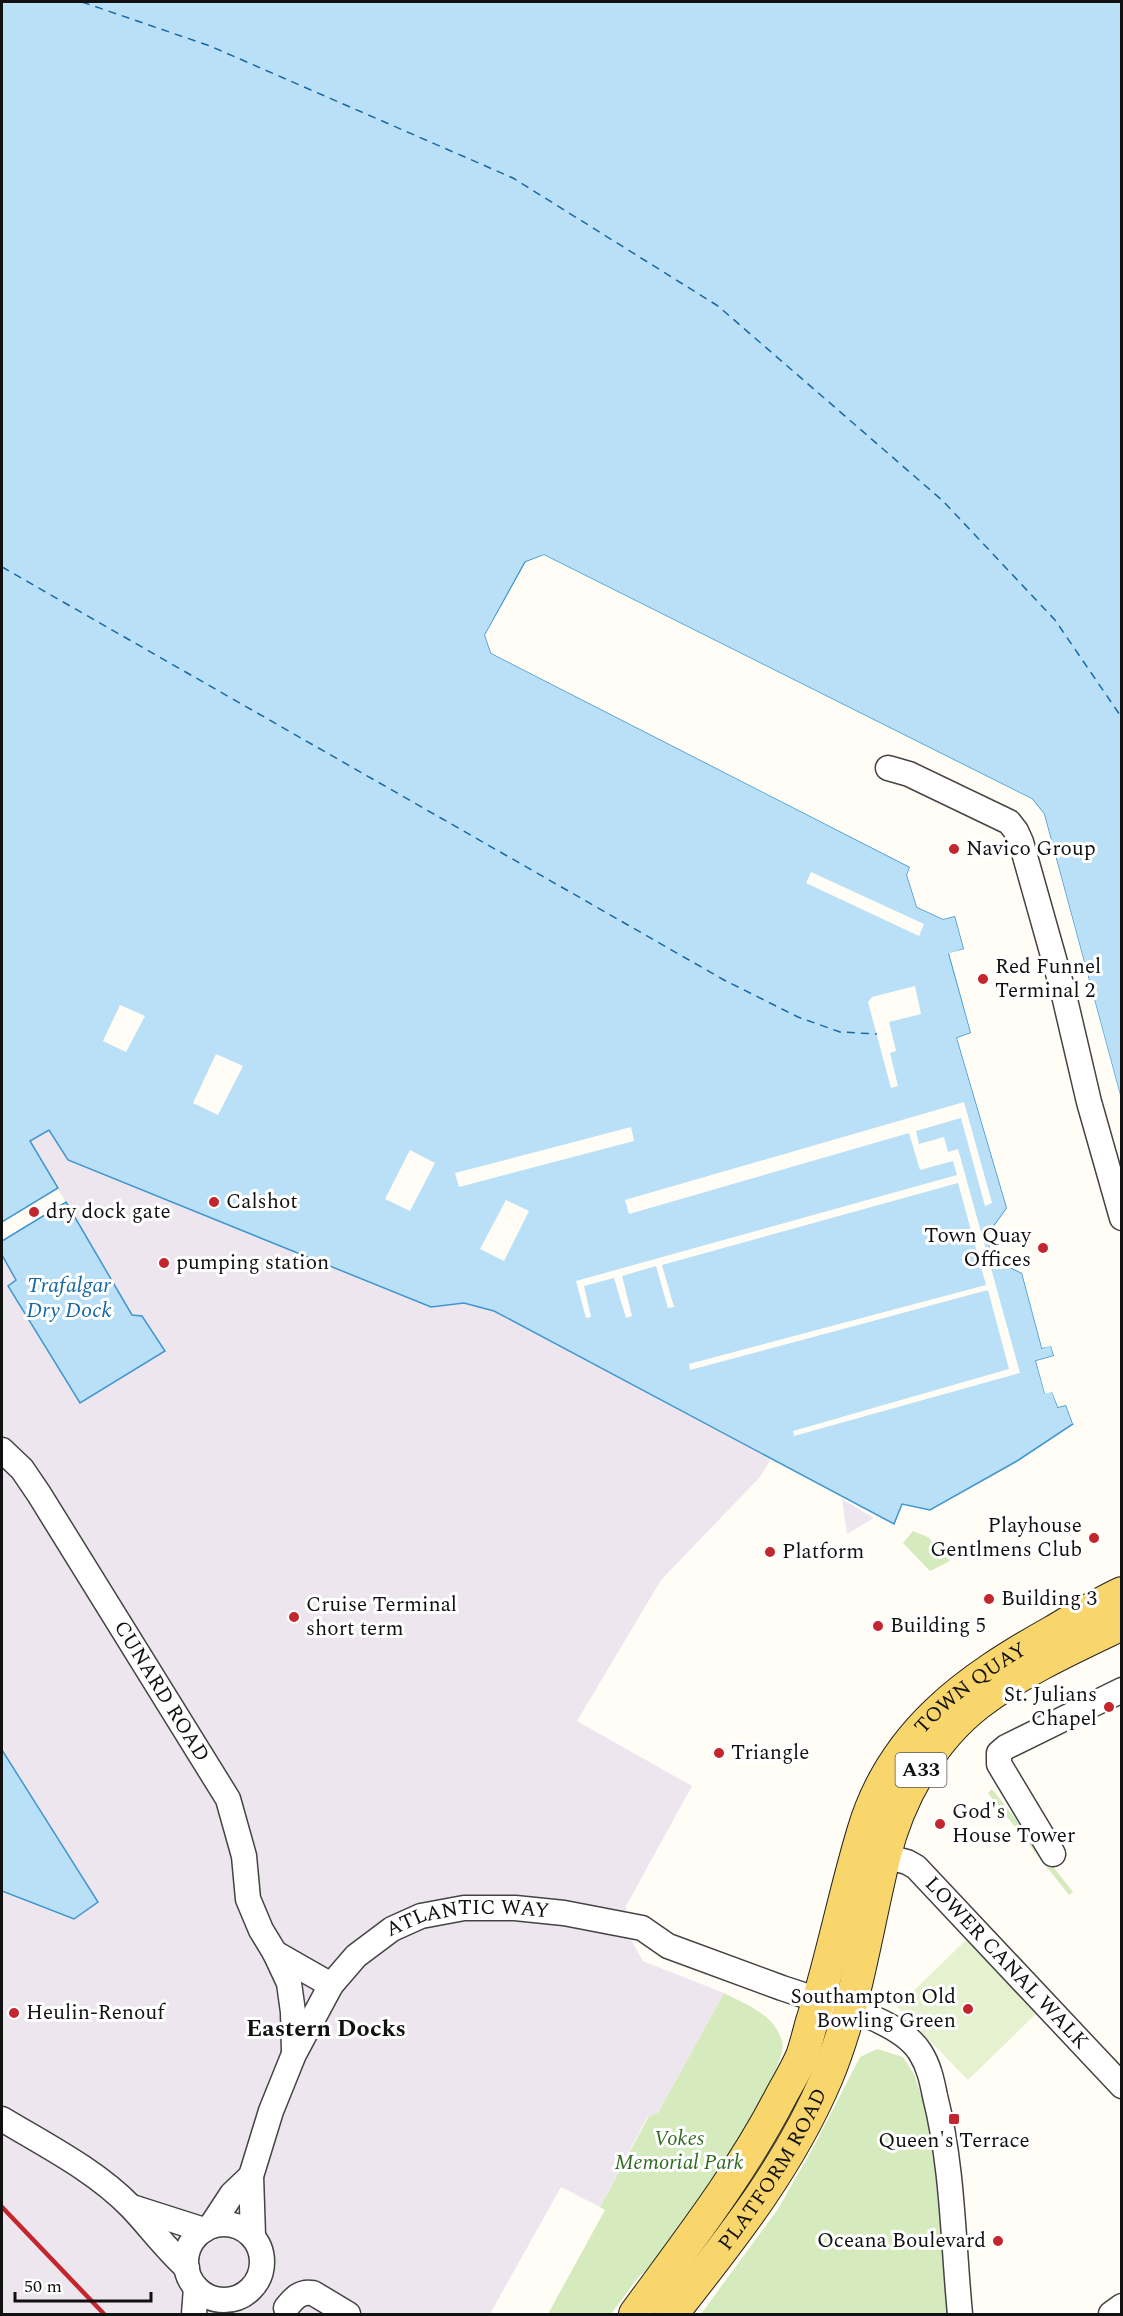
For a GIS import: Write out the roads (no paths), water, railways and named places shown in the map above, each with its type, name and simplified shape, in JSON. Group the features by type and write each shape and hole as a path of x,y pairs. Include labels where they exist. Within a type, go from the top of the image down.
{"main road":[{"name":"TOWN QUAY","path":"819,1999 871,1807 889,1772 909,1742 933,1713 976,1679 1025,1647 1122,1593"},
{"name":"TOWN QUAY","path":"850,2010 884,1856 900,1808 934,1748 956,1723 979,1703 1088,1640 1122,1624"},
{"name":"PLATFORM ROAD","path":"634,2314 715,2205 766,2125 802,2056 819,1999"},
{"name":"PLATFORM ROAD","path":"672,2314 748,2218 797,2139 828,2076 850,2010"}],"street":[{"path":"888,768 909,774 1009,822 1016,831 1063,991 1089,1102 1122,1218"},
{"name":"CUNARD ROAD","path":"2,1450 22,1469 39,1494 228,1799 244,1856 248,1899 261,1930 289,1983 293,2012 294,2054"},
{"path":"1053,1854 999,1764 999,1753 1006,1747 1122,1690"},
{"name":"LOWER CANAL WALK","path":"884,1856 907,1862 916,1867 1122,2086"},
{"name":"ATLANTIC WAY","path":"253,2236 251,2176 271,2111 294,2054 331,1985 356,1956 392,1929 421,1916 464,1908 515,1908 564,1913 642,1928 668,1946 887,2024 912,2041 929,2069 941,2118 949,2177 960,2314"},
{"name":"CUNARD ROAD","path":"275,1953 331,1985"},
{"path":"2,2119 92,2175 130,2206 206,2295 233,2302 293,2311 295,2297 308,2292 348,2314"},
{"name":"ATLANTIC WAY","path":"207,2228 232,2194 251,2176"},
{"path":"130,2206 207,2228 222,2224 233,2225 253,2236 262,2258 262,2270 257,2281 233,2302"},
{"path":"194,2314 190,2246 207,2228"},
{"path":"1111,2314 1122,2306"}],"water":[{"path":"2,2 1121,2 1121,1099 1044,814 1032,799 544,555 525,562 485,635 491,653 910,867 907,875 917,907 943,919 955,916 964,949 949,954 971,1033 957,1038 1007,1208 987,1236 993,1259 1022,1273 1042,1348 1051,1345 1054,1356 1036,1361 1045,1393 1052,1391 1058,1407 1066,1405 1073,1424 1017,1461 930,1510 902,1504 894,1524 494,1311 464,1303 431,1307 68,1160 49,1130 30,1141 58,1188 2,1222"},
{"name":"Trafalgar Dry Dock","path":"66,1202 132,1315 142,1316 165,1351 80,1403 8,1286 16,1280 2,1255 2,1241"},
{"path":"2,1750 98,1902 74,1919 2,1891"}],"railway":[{"path":"2,2207 104,2314"}],"place":[{"name":"Navico Group","path":"954,849"},
{"name":"Red Funnel Terminal 2","path":"983,979"},
{"name":"Calshot","path":"214,1202"},
{"name":"dry dock gate","path":"34,1212"},
{"name":"Town Quay Offices","path":"1043,1248"},
{"name":"pumping station","path":"164,1263"},
{"name":"Playhouse Gentlmens Club","path":"1094,1538"},
{"name":"Platform","path":"770,1552"},
{"name":"Building 3","path":"989,1599"},
{"name":"Cruise Terminal short term","path":"294,1617"},
{"name":"Building 5","path":"878,1626"},
{"name":"St. Julians Chapel","path":"1109,1707"},
{"name":"Triangle","path":"719,1753"},
{"name":"God's House Tower","path":"940,1824"},
{"name":"Southampton Old Bowling Green","path":"968,2009"},
{"name":"Heulin-Renouf","path":"14,2013"},
{"name":"Queen's Terrace","path":"954,2119"},
{"name":"Oceana Boulevard","path":"998,2241"}],"district":[{"name":"Eastern Docks","path":"326,2029"}],"park label":[{"name":"Vokes Memorial Park","path":"679,2151"}]}
